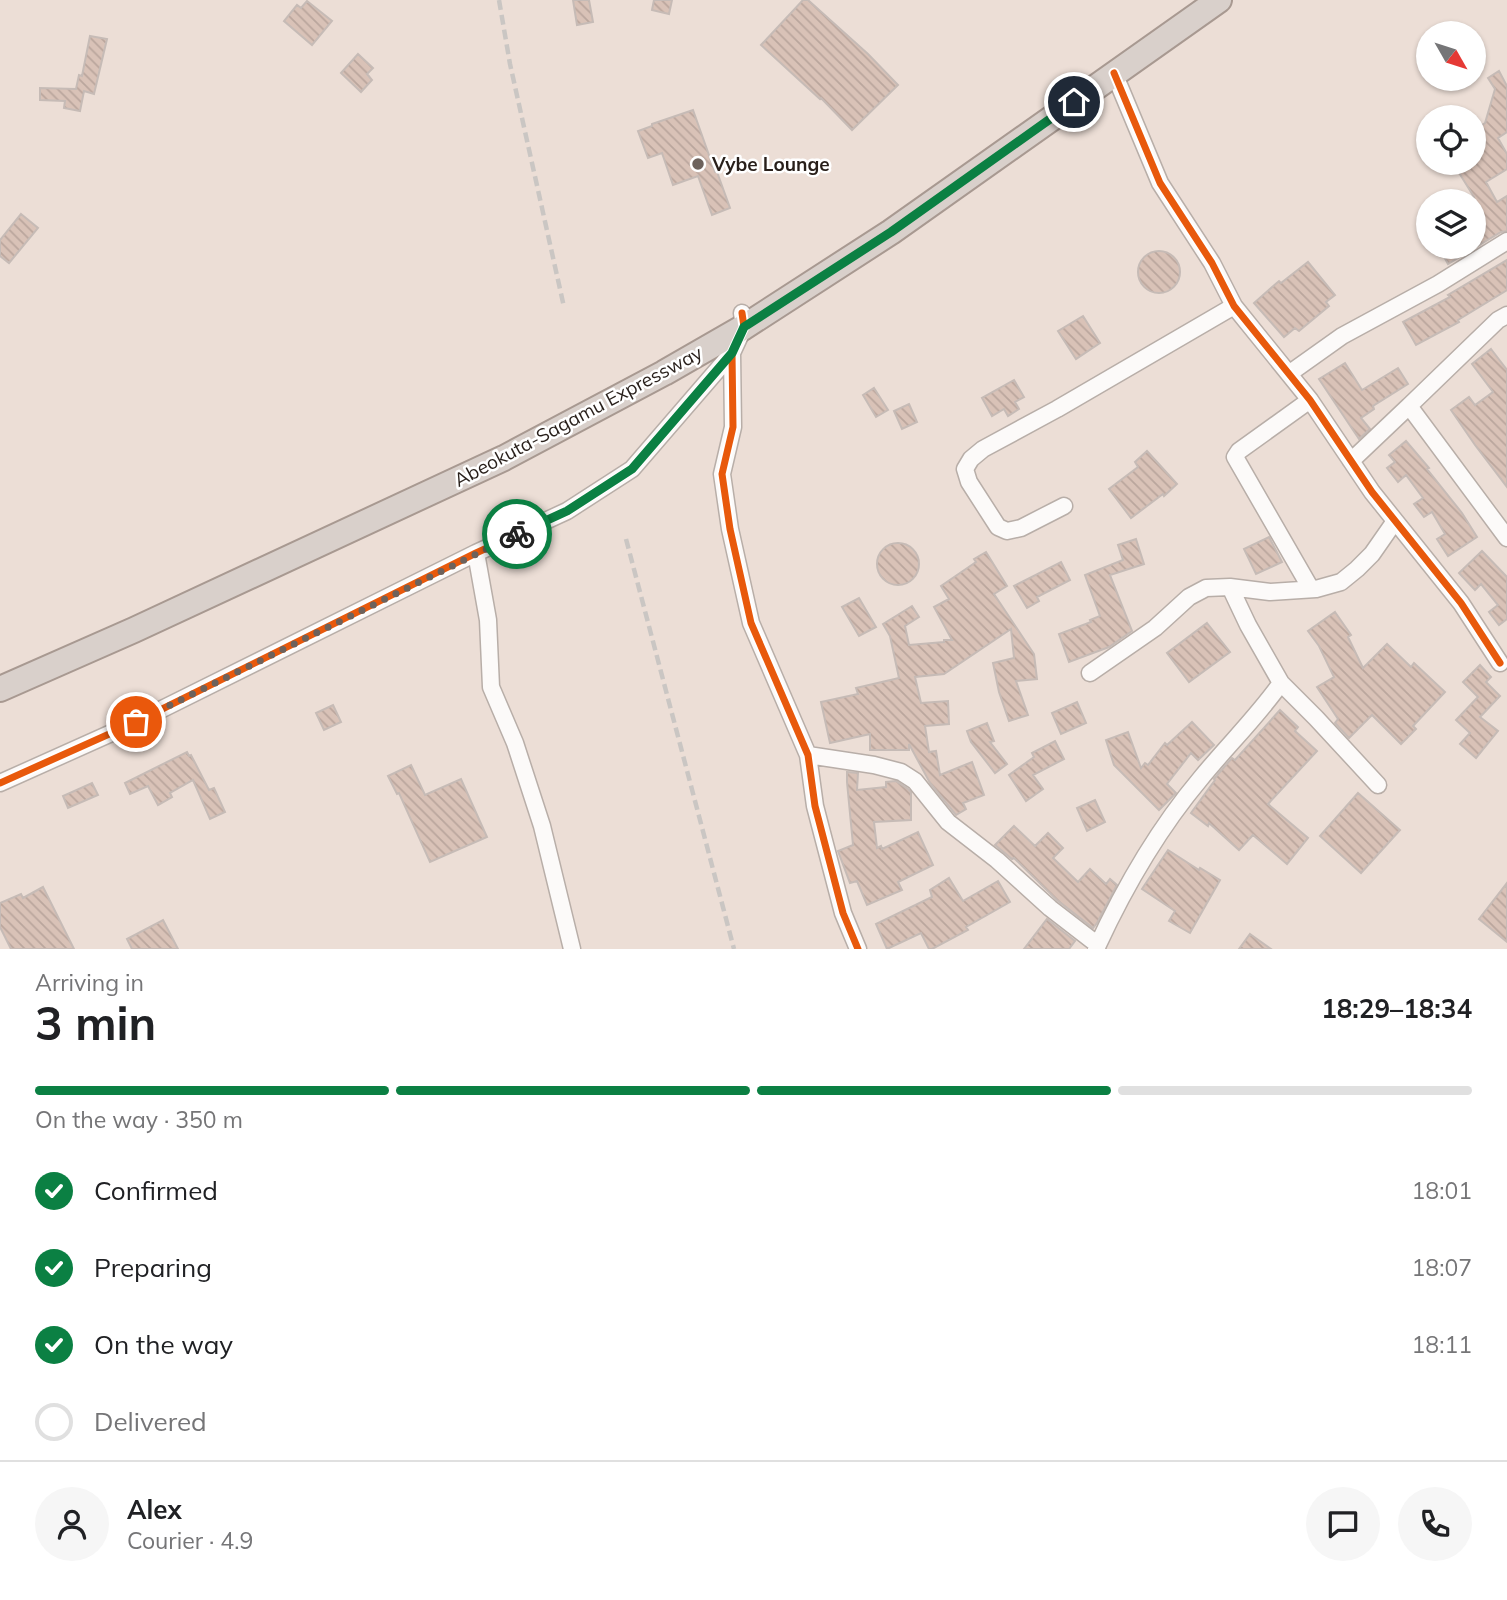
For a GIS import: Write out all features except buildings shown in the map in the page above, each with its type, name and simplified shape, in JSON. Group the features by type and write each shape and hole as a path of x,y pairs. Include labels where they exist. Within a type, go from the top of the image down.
{"highway":[{"name":"Abeokuta-Sagamu Expressway","path":"0,689 134,630 504,458 664,373 1196,0"},
{"name":"Abeokuta-Sagamu Expressway","path":"0,671 127,616 497,444 743,320 902,225 1219,0"}],"street":[{"path":"1114,73 1160,183 1212,264 1234,306 1290,373 1372,492 1461,603 1500,663"},
{"path":"1290,373 1342,336 1438,284 1507,241"},
{"path":"1064,506 1021,528 1007,531 998,527 969,482 965,469 971,458 983,449 1234,306"},
{"path":"743,320 732,353 733,427 722,474 730,529 751,623 808,755 815,806 843,913 858,949"},
{"path":"1351,461 1504,323"},
{"path":"0,783 136,722 476,553 567,511 632,469 732,353"},
{"path":"1310,400 1239,451 1235,457 1311,589"},
{"path":"1409,406 1507,538"},
{"path":"1090,673 1155,628 1189,597 1206,588 1230,587 1270,592 1311,589 1341,582 1371,554 1395,521"},
{"path":"476,553 488,620 491,687 515,743 542,826 572,949"},
{"path":"1230,587 1281,683 1378,785"},
{"path":"808,755 874,765 901,772 915,781 948,822 997,860 1097,947 1158,834 1200,779 1281,683"}],"railway":[{"path":"499,0 510,64 564,307"},
{"path":"626,539 734,949"}],"cycle path":[{"path":"1114,73 1160,183 1212,263 1234,306 1310,400 1372,492 1461,603 1500,663"},
{"path":"0,783 136,722 476,553 567,511 632,469 732,353 744,327 742,313"},
{"path":"732,353 733,427 722,474 730,529 751,623 808,755 815,806 843,913 858,949"}],"way so far":[{"path":"136,722 517,534"}],"place":[{"name":"Vybe Lounge","path":"698,164"}],"route":[{"path":"517,534 567,511 632,469 732,353 744,327 891,232 1074,102"}]}
